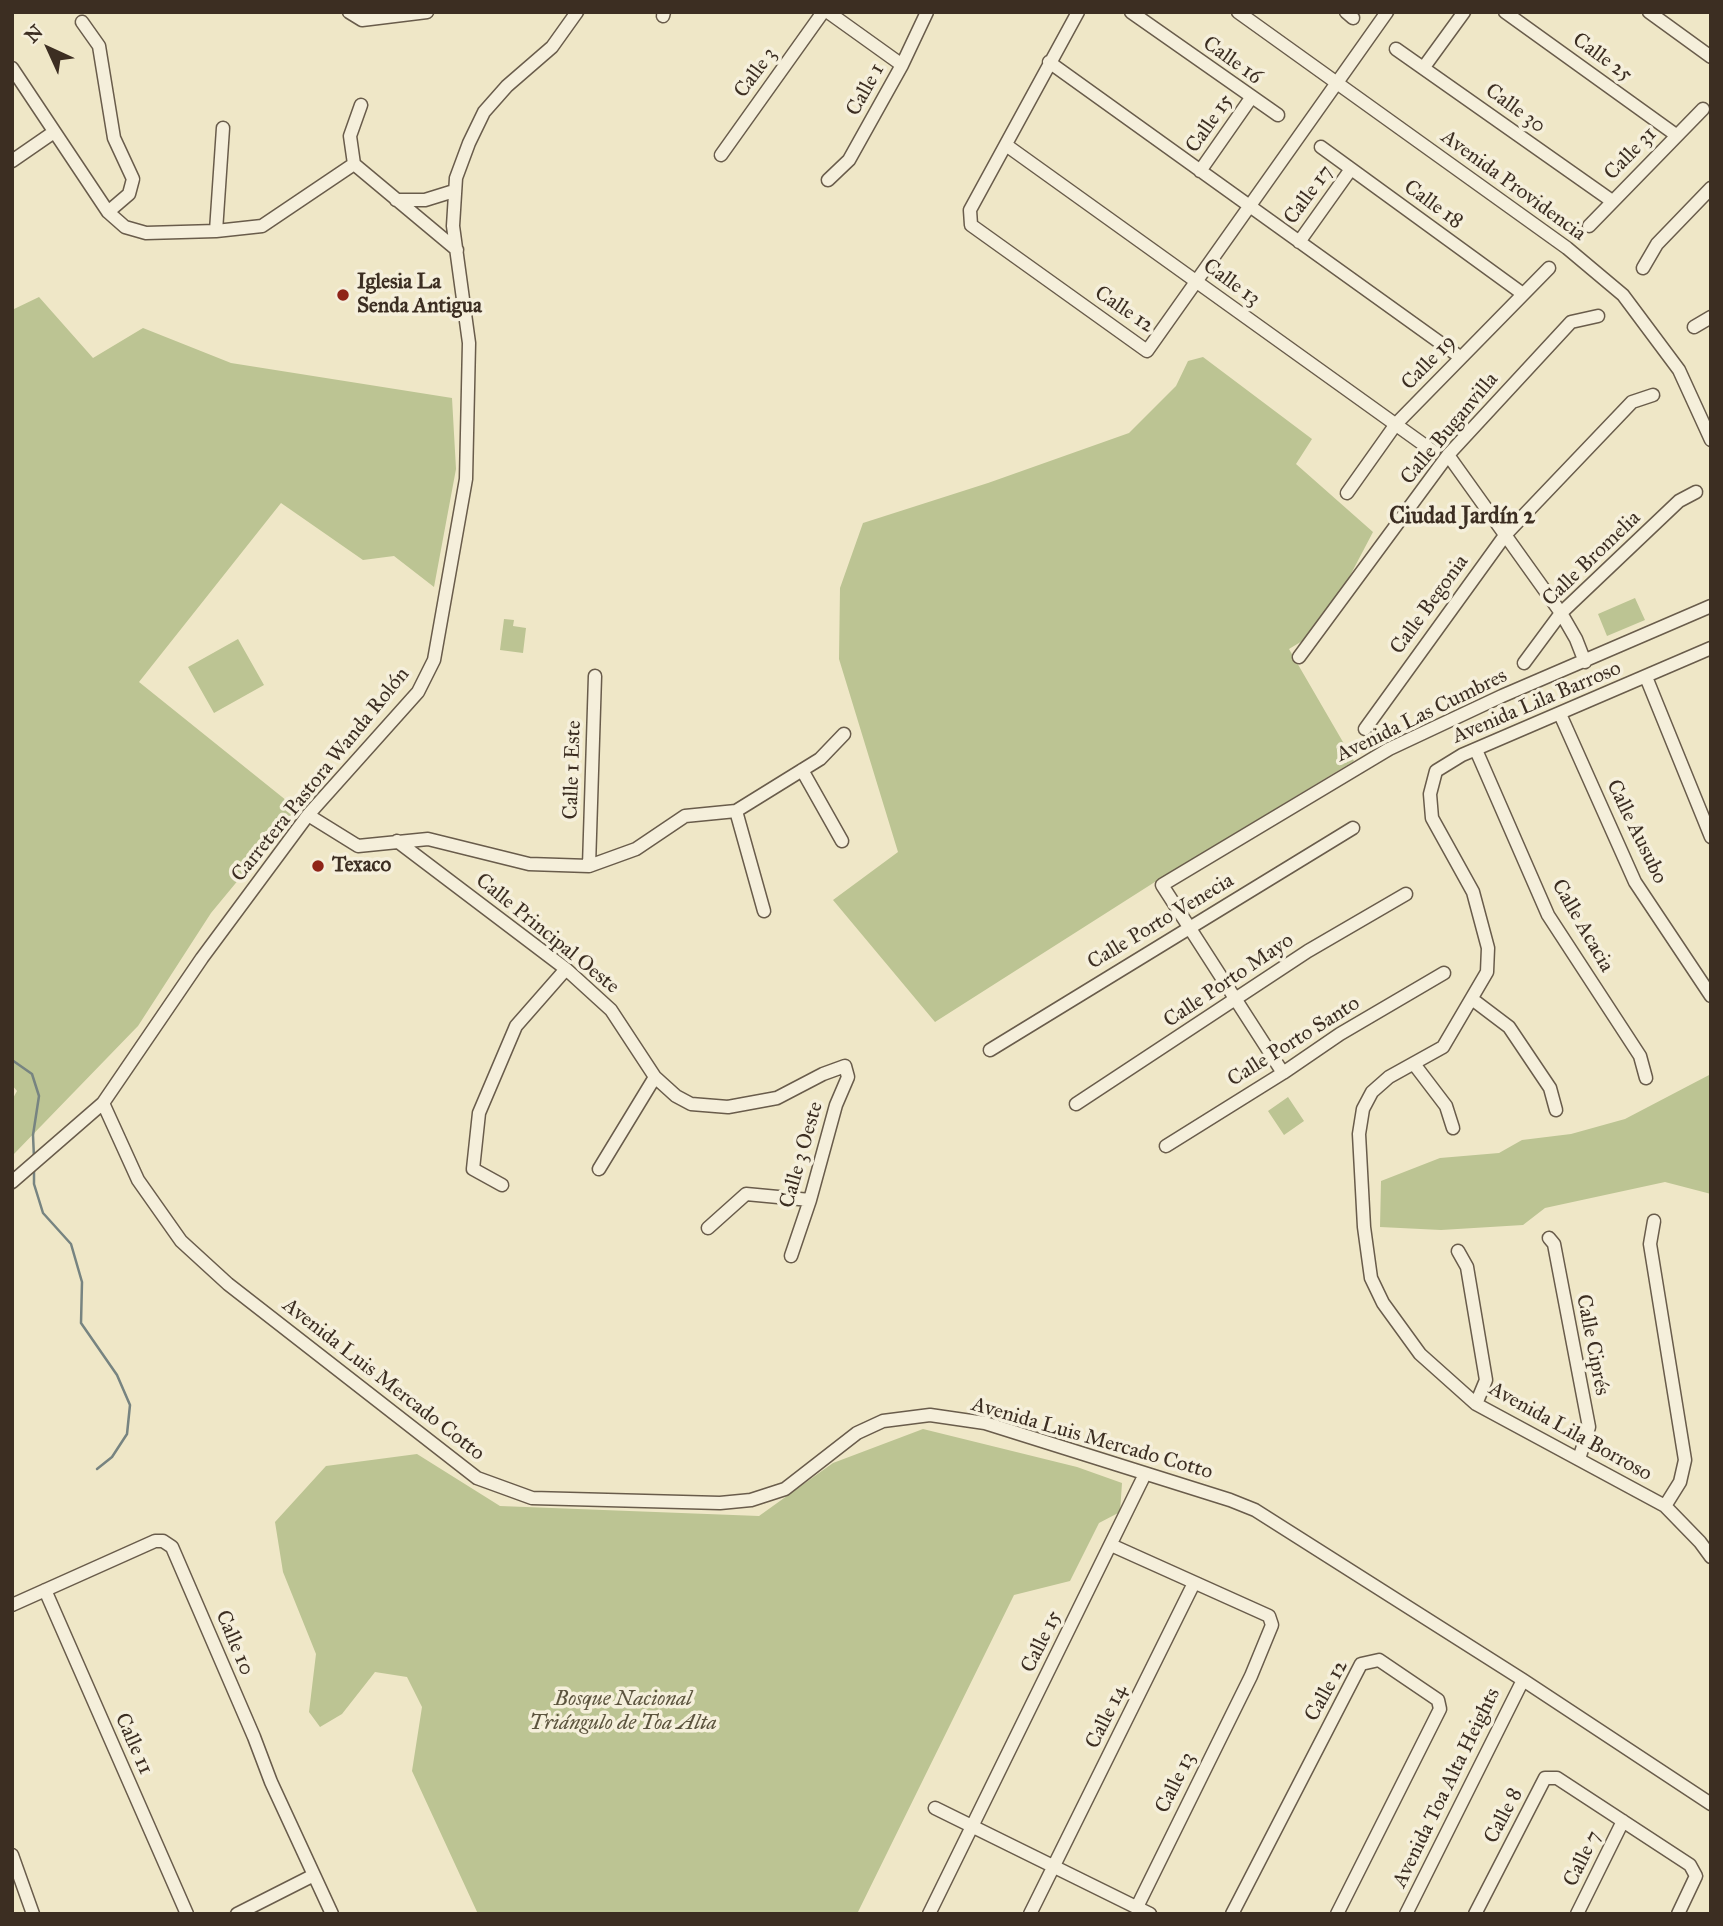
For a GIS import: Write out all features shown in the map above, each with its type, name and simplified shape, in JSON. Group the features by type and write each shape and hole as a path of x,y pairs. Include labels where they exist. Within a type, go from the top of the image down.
{"street":[{"path":"349,12 362,19 427,12"},
{"name":"Carretera Pastora Wanda Rolón","path":"13,1182 103,1103 202,958 308,815 418,692 434,660 466,479 469,343 453,226 455,185 469,143 484,112 508,86 552,47 577,12"},
{"path":"825,12 902,65"},
{"name":"Calle 3","path":"721,155 825,12"},
{"name":"Calle 1","path":"828,180 849,160 902,65 927,12"},
{"name":"Calle 12","path":"1078,12 970,209 971,225 1147,351 1387,12"},
{"name":"Calle 16","path":"1131,12 1278,115"},
{"name":"Avenida Providencia","path":"1238,12 1567,248 1623,295 1679,370 1711,440"},
{"path":"1424,67 1464,12"},
{"name":"Calle 25","path":"1505,12 1676,135"},
{"path":"1649,12 1711,57"},
{"path":"82,22 99,46 114,138 133,179 129,194 108,212"},
{"name":"Calle 30","path":"1396,49 1612,201"},
{"path":"1049,62 1460,357"},
{"path":"12,68 108,212 125,226 146,233 216,231 261,226 354,164"},
{"name":"Calle 15","path":"1200,171 1251,98"},
{"path":"361,105 350,136 354,164 457,250"},
{"name":"Calle 31","path":"1589,226 1703,109"},
{"path":"216,231 223,128"},
{"path":"12,161 54,132"},
{"name":"Calle 13","path":"1006,145 1434,452"},
{"name":"Calle 18","path":"1321,147 1523,294"},
{"name":"Calle 17","path":"1299,242 1351,169"},
{"path":"396,200 425,200 455,185"},
{"path":"1643,268 1657,244 1711,188"},
{"name":"Calle 19","path":"1347,493 1396,424 1549,268"},
{"name":"Calle Buganvilla","path":"1299,657 1448,455 1571,322 1598,316"},
{"path":"1694,327 1711,317"},
{"name":"Calle Begonia","path":"1365,729 1506,534 1633,402 1653,395"},
{"path":"1448,455 1560,613 1576,639 1585,662"},
{"name":"Calle Bromelia","path":"1524,663 1560,613 1679,501 1696,492"},
{"name":"Avenida Las Cumbres","path":"1189,926 1162,885 1389,749 1502,696 1711,606"},
{"name":"Avenida Lila Barroso","path":"1364,1227 1359,1134 1363,1109 1372,1092 1389,1077 1443,1047 1487,972 1488,948 1473,892 1432,818 1430,794 1436,771 1476,750 1711,648"},
{"name":"Calle 1 Este","path":"589,866 595,676"},
{"path":"1646,677 1711,837"},
{"name":"Calle Ausubo","path":"1560,714 1634,882 1711,996"},
{"path":"308,815 358,846 428,839 529,864 589,866 636,849 685,816 736,811 820,759 844,734"},
{"name":"Calle Acacia","path":"1476,750 1548,915 1640,1056 1646,1077"},
{"path":"802,770 842,841"},
{"path":"736,811 764,911"},
{"name":"Calle Porto Venecia","path":"990,1050 1353,828"},
{"name":"Calle Principal Oeste","path":"397,841 565,969 611,1010 655,1077 676,1096 691,1104 728,1107 777,1098 823,1074 845,1066"},
{"name":"Calle Porto Mayo","path":"1076,1104 1308,951 1406,894"},
{"path":"1189,926 1283,1073"},
{"path":"502,1185 473,1169 479,1113 516,1026 565,969"},
{"name":"Calle Porto Santo","path":"1166,1146 1340,1034 1444,973"},
{"path":"1472,999 1509,1027 1550,1088 1556,1110"},
{"path":"1415,1064 1446,1105 1453,1128"},
{"name":"Calle 3 Oeste","path":"791,1256 810,1200 836,1105 848,1077 845,1066"},
{"path":"599,1169 655,1077"},
{"name":"Avenida Luis Mercado Cotto","path":"103,1103 138,1180 181,1241 229,1284 477,1478 532,1498 720,1503 751,1500 785,1489 858,1433 883,1421 930,1415 985,1423 1255,1510 1711,1804"},
{"path":"708,1228 746,1194 810,1200"},
{"path":"1654,1221 1650,1244 1685,1460 1680,1482 1665,1506"},
{"name":"Avenida Lila Borroso","path":"1364,1227 1371,1278 1383,1303 1420,1353 1476,1404 1665,1506 1700,1542 1711,1558"},
{"name":"Calle Ciprés","path":"1549,1238 1554,1244 1589,1427 1579,1459"},
{"path":"1458,1251 1467,1267 1486,1380 1476,1404"},
{"name":"Calle 15","path":"929,1914 1145,1474"},
{"name":"Calle 10","path":"12,1605 155,1541 163,1541 172,1547 271,1782 332,1914"},
{"path":"1111,1545 1194,1583"},
{"name":"Calle 13","path":"1137,1908 1251,1676 1272,1625 1269,1616 1194,1583"},
{"name":"Calle 14","path":"1030,1914 1194,1583"},
{"name":"Calle 11","path":"45,1590 187,1914"},
{"name":"Calle 12","path":"1232,1914 1361,1664 1378,1660 1438,1700 1440,1709 1337,1914"},
{"name":"Avenida Toa Alta Heights","path":"1406,1914 1522,1680"},
{"name":"Calle 8","path":"1475,1914 1545,1778 1557,1778 1623,1821"},
{"path":"935,1808 1150,1914"},
{"path":"1623,1821 1690,1865 1696,1876 1678,1914"},
{"name":"Calle 7","path":"1577,1914 1623,1821"},
{"path":"12,1856 33,1914"},
{"path":"237,1914 314,1875"}],"green space":[{"path":"39,297 93,358 143,328 231,363 452,398 456,469 434,587 394,556 363,560 281,503 139,682 297,809 211,913 138,1026 12,1156 12,1100 17,1091 12,1085 12,310"},
{"path":"1203,357 1312,439 1296,464 1373,532 1322,629 1289,649 1354,761 1158,880 935,1022 833,900 898,852 839,659 840,588 863,523 988,483 1129,433 1176,386 1188,361"},
{"path":"1635,598 1645,620 1607,636 1598,614"},
{"path":"504,619 514,620 513,626 526,628 523,653 500,650"},
{"path":"238,639 264,685 214,713 188,667"},
{"path":"1711,1074 1711,1194 1665,1182 1545,1208 1523,1225 1441,1230 1380,1227 1381,1181 1440,1158 1499,1153 1522,1140 1571,1134 1625,1119"},
{"path":"1288,1097 1304,1121 1284,1135 1268,1111"},
{"name":"Bosque Nacional Triángulo de Toa Alta","path":"923,1429 1077,1467 1122,1483 1120,1512 1099,1523 1070,1581 1014,1595 857,1914 478,1914 412,1771 422,1707 407,1677 375,1672 342,1714 320,1727 309,1712 316,1654 283,1572 275,1522 326,1466 417,1454 500,1506 759,1516 833,1463"}],"waterway":[{"path":"12,1060 32,1074 39,1096 33,1135 34,1158"},
{"path":"34,1168 34,1184 43,1213 71,1244 82,1282 81,1323 117,1375 130,1405 127,1434 112,1457 97,1469"}],"place":[{"name":"Iglesia La Senda Antigua","path":"343,295"},
{"name":"Texaco","path":"318,866"}],"district":[{"name":"Ciudad Jardín 2","path":"1462,517"}]}
